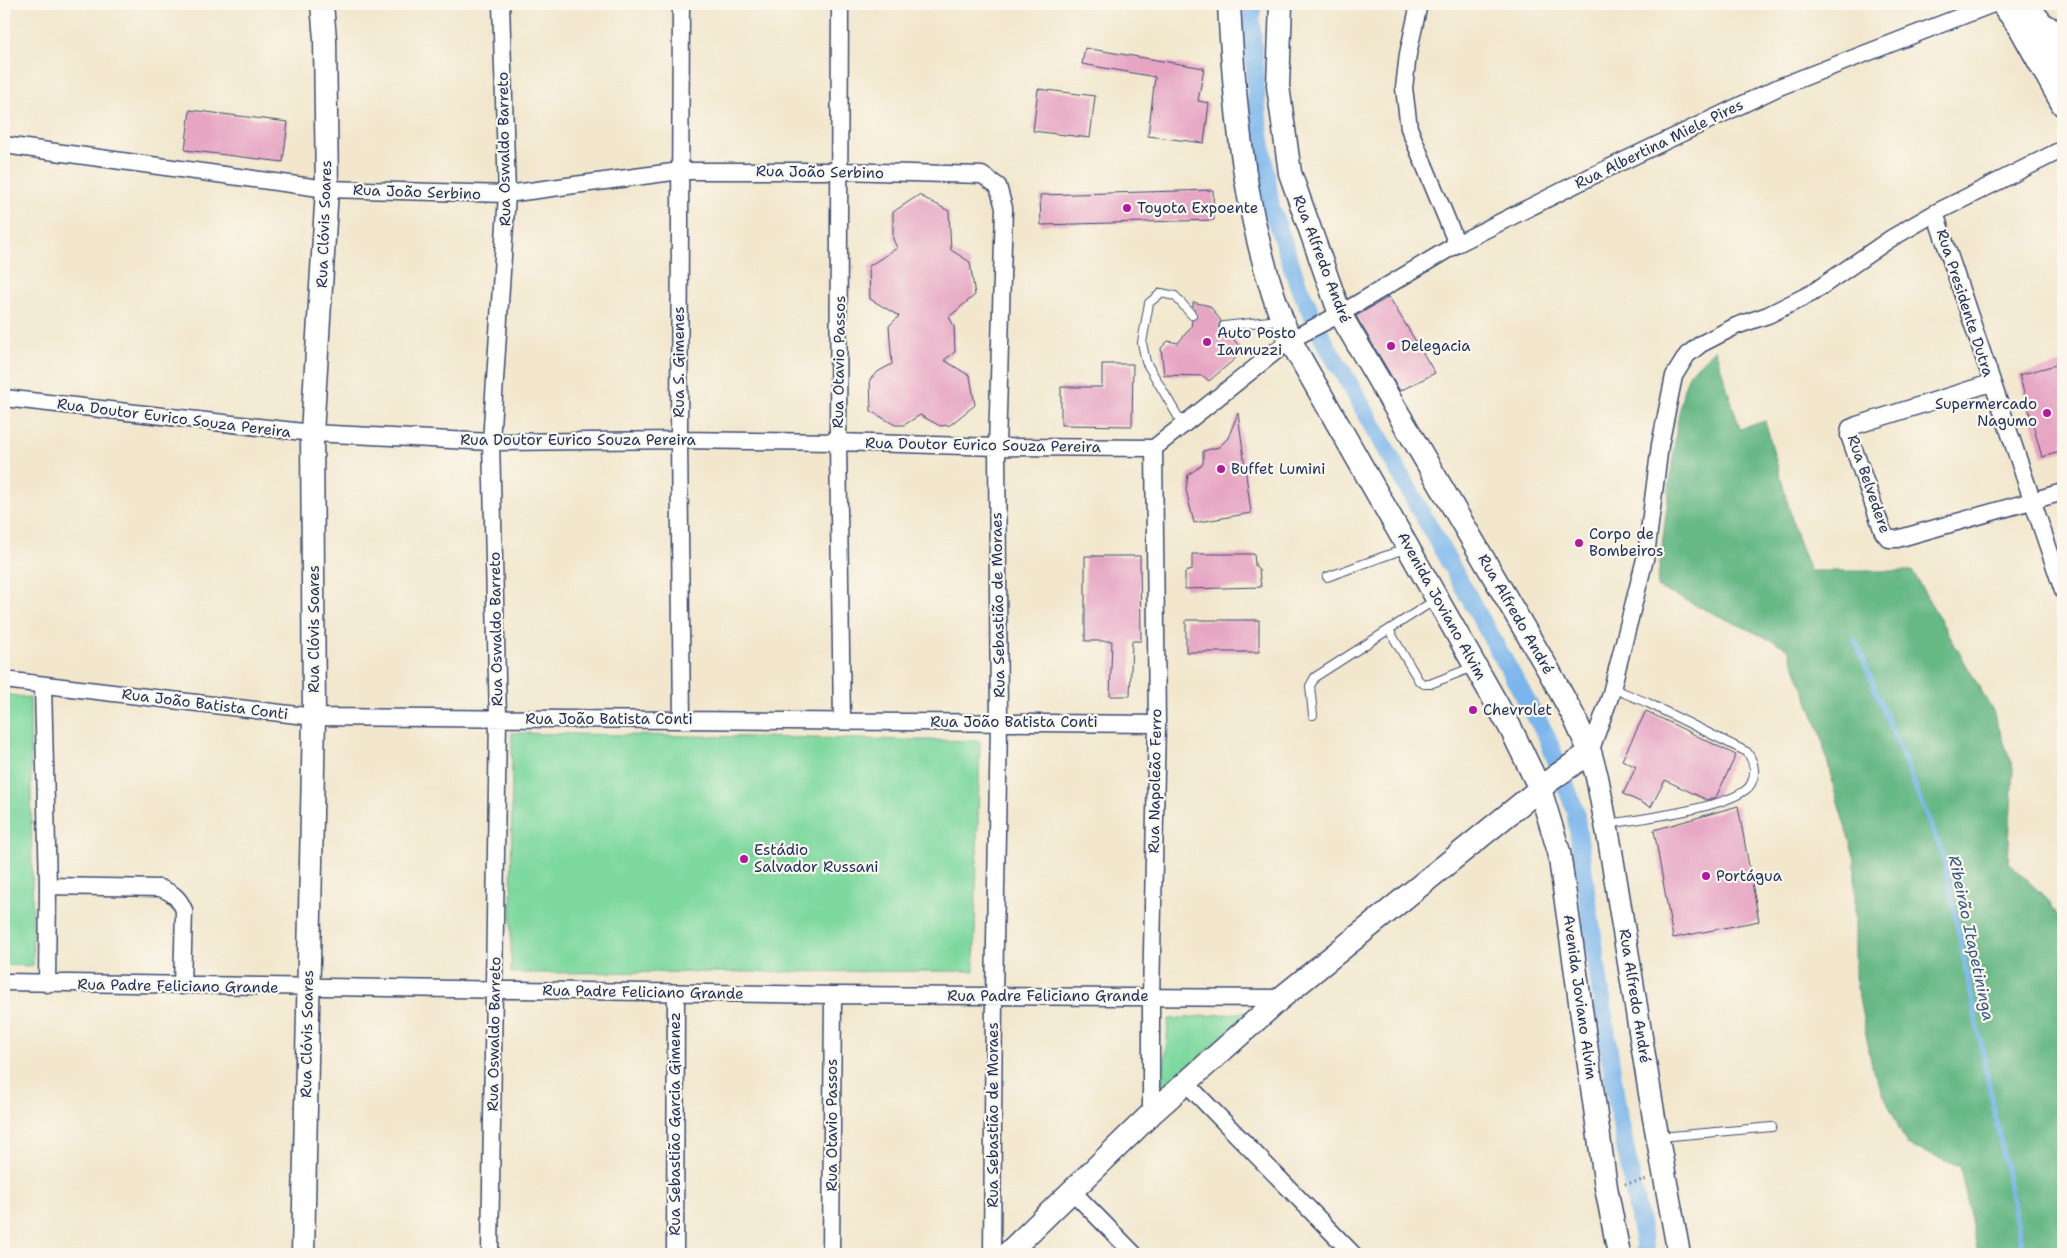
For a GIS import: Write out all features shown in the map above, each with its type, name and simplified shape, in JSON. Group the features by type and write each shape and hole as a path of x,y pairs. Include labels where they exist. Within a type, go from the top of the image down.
{"main road":[{"name":"Rua Clóvis Soares","path":"303,1254 314,717 312,433 327,189 325,39 322,4"},
{"name":"Avenida Joviano Alvim","path":"1229,4 1237,110 1253,222 1273,300 1292,331 1437,599 1511,729 1525,758 1546,784 1551,826 1559,852 1606,1187 1618,1254"},
{"name":"Rua Alfredo André","path":"1280,4 1278,86 1290,173 1336,316 1550,671 1574,717 1584,756 1597,777 1658,1137 1680,1254"},
{"path":"2002,4 2019,26 2063,106"},
{"path":"2033,12 2063,64"},
{"path":"997,1250 1072,1191 1151,1114 1281,998 1546,784 1584,756"},
{"path":"1516,808 1523,792 1526,776 1525,758"},
{"path":"1516,808 1529,810 1539,815 1551,826"}],"street":[{"name":"Rua Oswaldo Barreto","path":"490,1254 498,718 491,442 507,194 501,4"},
{"name":"Rua S. Gimenes","path":"681,4 679,440 682,720"},
{"name":"Rua Otavio Passos","path":"840,4 841,171 838,442 842,721"},
{"path":"1419,4 1408,54 1404,88 1409,128 1457,244"},
{"name":"Rua Albertina Miele Pires","path":"1154,448 1292,331 1336,316 1457,244 1587,178 1779,87 1993,4"},
{"path":"2033,12 2063,30"},
{"name":"Rua João Serbino","path":"4,145 327,189 507,194 680,171 841,171 982,175"},
{"path":"1584,756 1612,688 1646,555 1660,445 1674,376 1687,355 1700,344 1736,326 1768,315 1812,293 1890,239 1935,212 2063,149"},
{"name":"Rua Sebastião de Moraes","path":"982,175 998,186 1004,208 997,447 999,722 994,996 997,1250"},
{"name":"Rua Presidente Dutra","path":"1935,212 1991,383 2063,591"},
{"name":"Rua Belvedere","path":"1991,383 1850,428 1850,435 1883,532 1888,539 1896,539 2032,502"},
{"name":"Rua Doutor Eurico Souza Pereira","path":"4,398 312,433 491,442 679,440 997,447 1154,448"},
{"name":"Rua Napoleão Ferro","path":"1151,1114 1156,724 1154,448"},
{"path":"2032,502 2063,492"},
{"name":"Rua João Batista Conti","path":"4,680 314,717 1156,724"},
{"path":"43,685 48,886 47,984"},
{"path":"48,886 160,888 170,892 180,900 184,910 182,986"},
{"name":"Rua Padre Feliciano Grande","path":"4,982 833,995 1281,998"},
{"name":"Rua Sebastião Garcia Gimenez","path":"675,1254 676,993"},
{"name":"Rua Otavio Passos","path":"832,1254 833,995"},
{"path":"1186,1083 1353,1254"},
{"path":"1072,1191 1134,1254"},
{"path":"979,1254 997,1250"}],"lane":[{"path":"1183,425 1146,362 1142,343 1149,303 1161,293 1175,296 1192,315"},
{"path":"1224,326 1292,331"},
{"path":"1327,577 1409,548"},
{"path":"1313,715 1310,686 1315,677 1437,599"},
{"path":"1390,630 1419,681 1424,684 1430,684 1475,666"},
{"path":"1606,825 1693,811 1740,793 1750,786 1754,774 1754,763 1747,752 1648,703 1612,688"},
{"path":"1658,1137 1772,1127"}],"path":[{"path":"1606,1187 1666,1176"}],"green space":[{"path":"1715,349 1740,429 1765,421 1797,537 1810,571 1912,571 1993,711 2013,768 2008,862 2049,901 2063,926 2063,1254 1978,1254 1960,1167 1907,1145 1873,1071 1855,977 1855,859 1835,793 1821,735 1788,648 1657,587 1677,425 1684,388 1690,373"},
{"path":"4,694 30,698 33,966 4,965"},
{"name":"Estádio Salvador Russani","path":"512,733 980,741 974,971 511,973"},
{"path":"1249,1012 1161,1092 1169,1019"}],"building":[{"path":"1085,48 1204,68 1198,101 1209,103 1204,143 1148,136 1155,77 1082,64"},
{"path":"1038,89 1095,96 1090,138 1033,131"},
{"path":"190,110 288,122 283,162 185,150"},
{"name":"Toyota Expoente","path":"1213,190 1214,220 1041,225 1040,195"},
{"path":"919,195 949,211 951,250 970,262 975,295 949,317 954,326 955,352 944,360 970,376 975,405 950,425 940,426 920,415 904,425 895,425 871,411 870,379 879,371 892,364 889,326 899,316 870,299 869,266 897,248 893,239 893,212"},
{"name":"Delegacia","path":"1389,297 1435,373 1400,391 1356,316"},
{"name":"Auto Posto Iannuzzi","path":"1193,302 1210,306 1221,321 1219,329 1228,331 1243,352 1209,381 1203,376 1164,375 1161,348 1168,341 1178,343 1191,327 1192,320 1197,316 1193,308"},
{"name":"Supermercado Nagumo","path":"2063,363 2063,451 2042,457 2019,375"},
{"path":"1102,364 1133,364 1132,426 1061,425 1061,387 1102,387"},
{"name":"Buffet Lumini","path":"1238,413 1251,513 1194,523 1186,490 1188,475 1203,464 1203,451 1219,447 1228,438"},
{"path":"1192,554 1254,554 1255,565 1259,570 1261,587 1185,589 1185,572 1192,570"},
{"path":"1085,556 1140,556 1141,641 1132,641 1130,696 1110,696 1112,641 1085,641"},
{"path":"1186,620 1259,620 1259,652 1186,652"},
{"path":"1646,711 1736,755 1716,797 1707,800 1665,780 1651,807 1623,794 1636,767 1622,760"},
{"name":"Portágua","path":"1738,806 1759,921 1673,938 1654,830"}],"waterway":[{"path":"1253,4 1251,16 1258,119 1271,207 1299,287 1325,343 1547,737 1575,810 1616,1099 1646,1254"},
{"name":"Ribeirão Itapetininga","path":"1855,640 1943,855 2023,1254"}],"place":[{"name":"Toyota Expoente","path":"1127,208"},
{"name":"Auto Posto Iannuzzi","path":"1207,342"},
{"name":"Delegacia","path":"1391,346"},
{"name":"Supermercado Nagumo","path":"2047,413"},
{"name":"Buffet Lumini","path":"1221,469"},
{"name":"Corpo de Bombeiros","path":"1579,543"},
{"name":"Chevrolet","path":"1473,710"},
{"name":"Estádio Salvador Russani","path":"744,859"},
{"name":"Portágua","path":"1706,876"}]}
